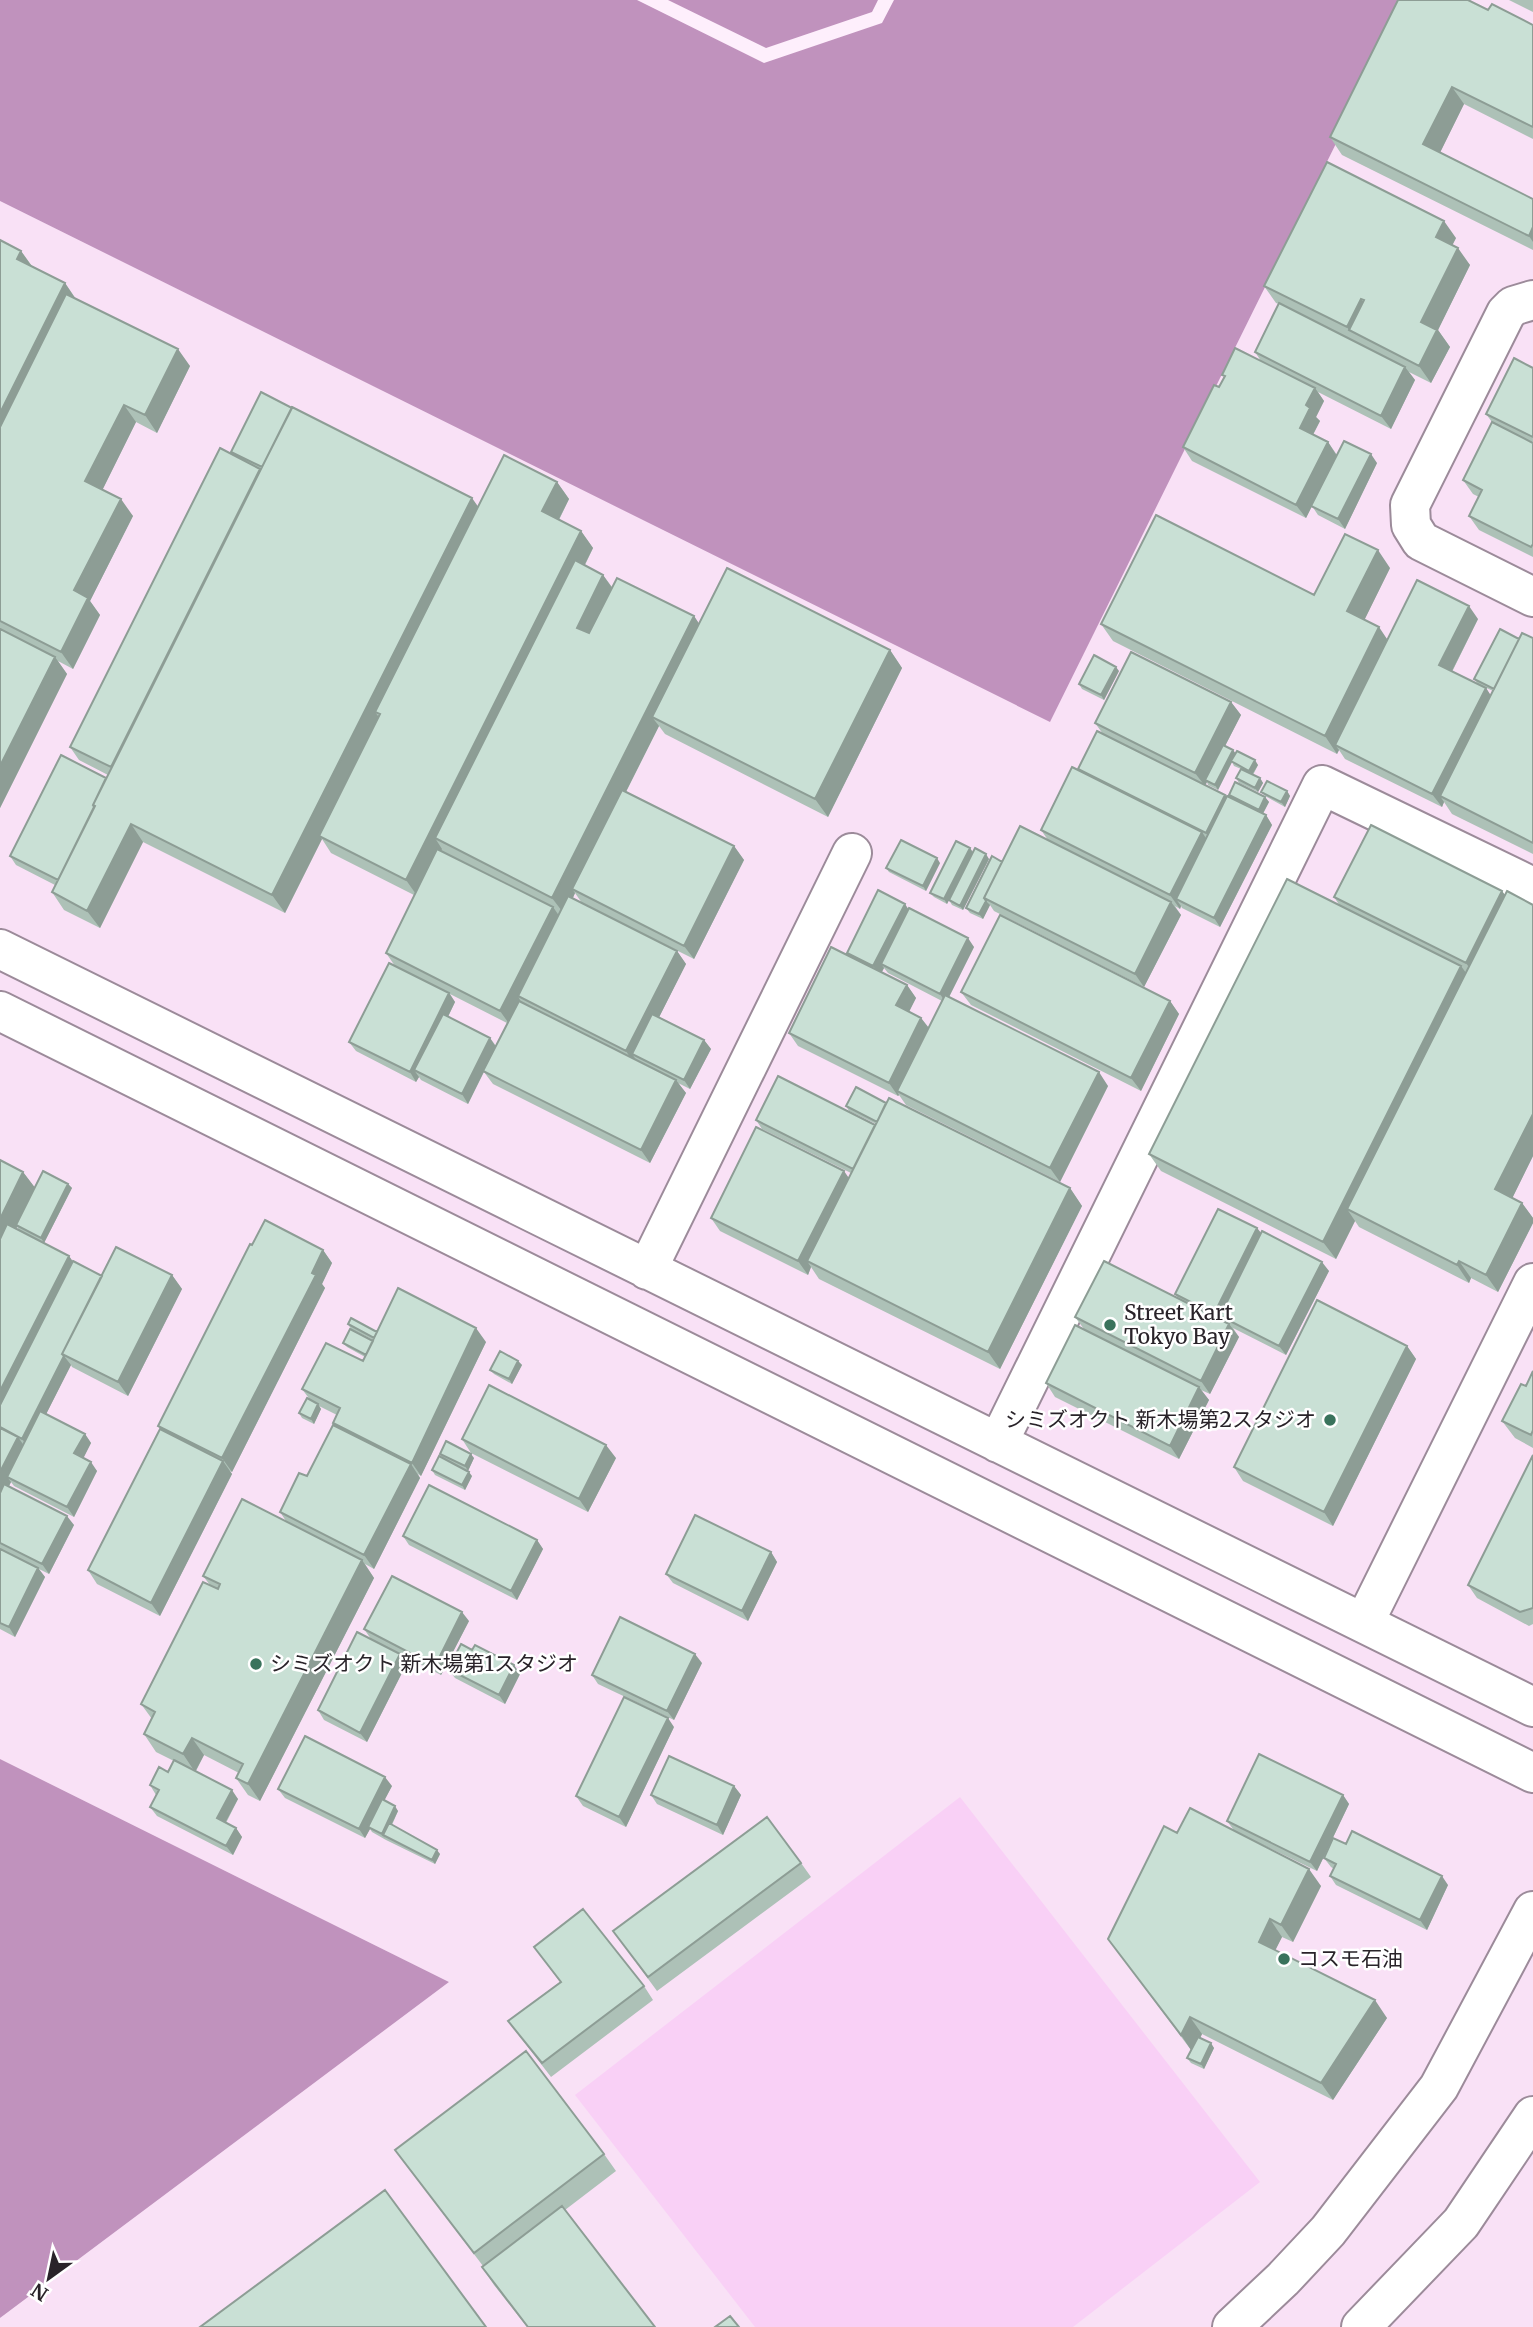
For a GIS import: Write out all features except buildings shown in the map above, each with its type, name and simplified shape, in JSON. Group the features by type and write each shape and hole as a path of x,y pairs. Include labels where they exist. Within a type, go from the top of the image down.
{"street":[{"path":"1533,300 1513,306 1506,313 1410,505 1411,525 1421,541 1533,597"},
{"path":"998,1443 1322,785 1533,887"},
{"path":"646,1270 852,853"},
{"path":"0,949 1533,1707"},
{"path":"0,1011 1533,1773"},
{"path":"113,1067 139,1018"},
{"path":"1364,1623 1533,1283"},
{"path":"1231,2327 1283,2280 1328,2231 1439,2087 1533,1911"},
{"path":"1361,2327 1461,2223 1533,2116"}],"shaded area":[{"path":"0,0 1407,0 1050,722 0,201"},
{"path":"1407,0 1533,0 1533,2327 0,2327 0,2318 449,1982 0,1759 0,201 1050,721"},
{"path":"0,1759 449,1982 0,2318"},
{"path":"960,1797 1260,2182 1073,2327 755,2327 575,2095"}],"pier":[{"path":"637,0 668,0 766,48 872,12 878,0 894,0 882,23 764,63"}],"place":[{"name":"Street Kart Tokyo Bay","path":"1110,1325"},
{"name":"シミズオクト 新木場第2スタジオ","path":"1330,1420"},
{"name":"シミズオクト 新木場第1スタジオ","path":"256,1664"},
{"name":"コスモ石油","path":"1284,1959"}]}
